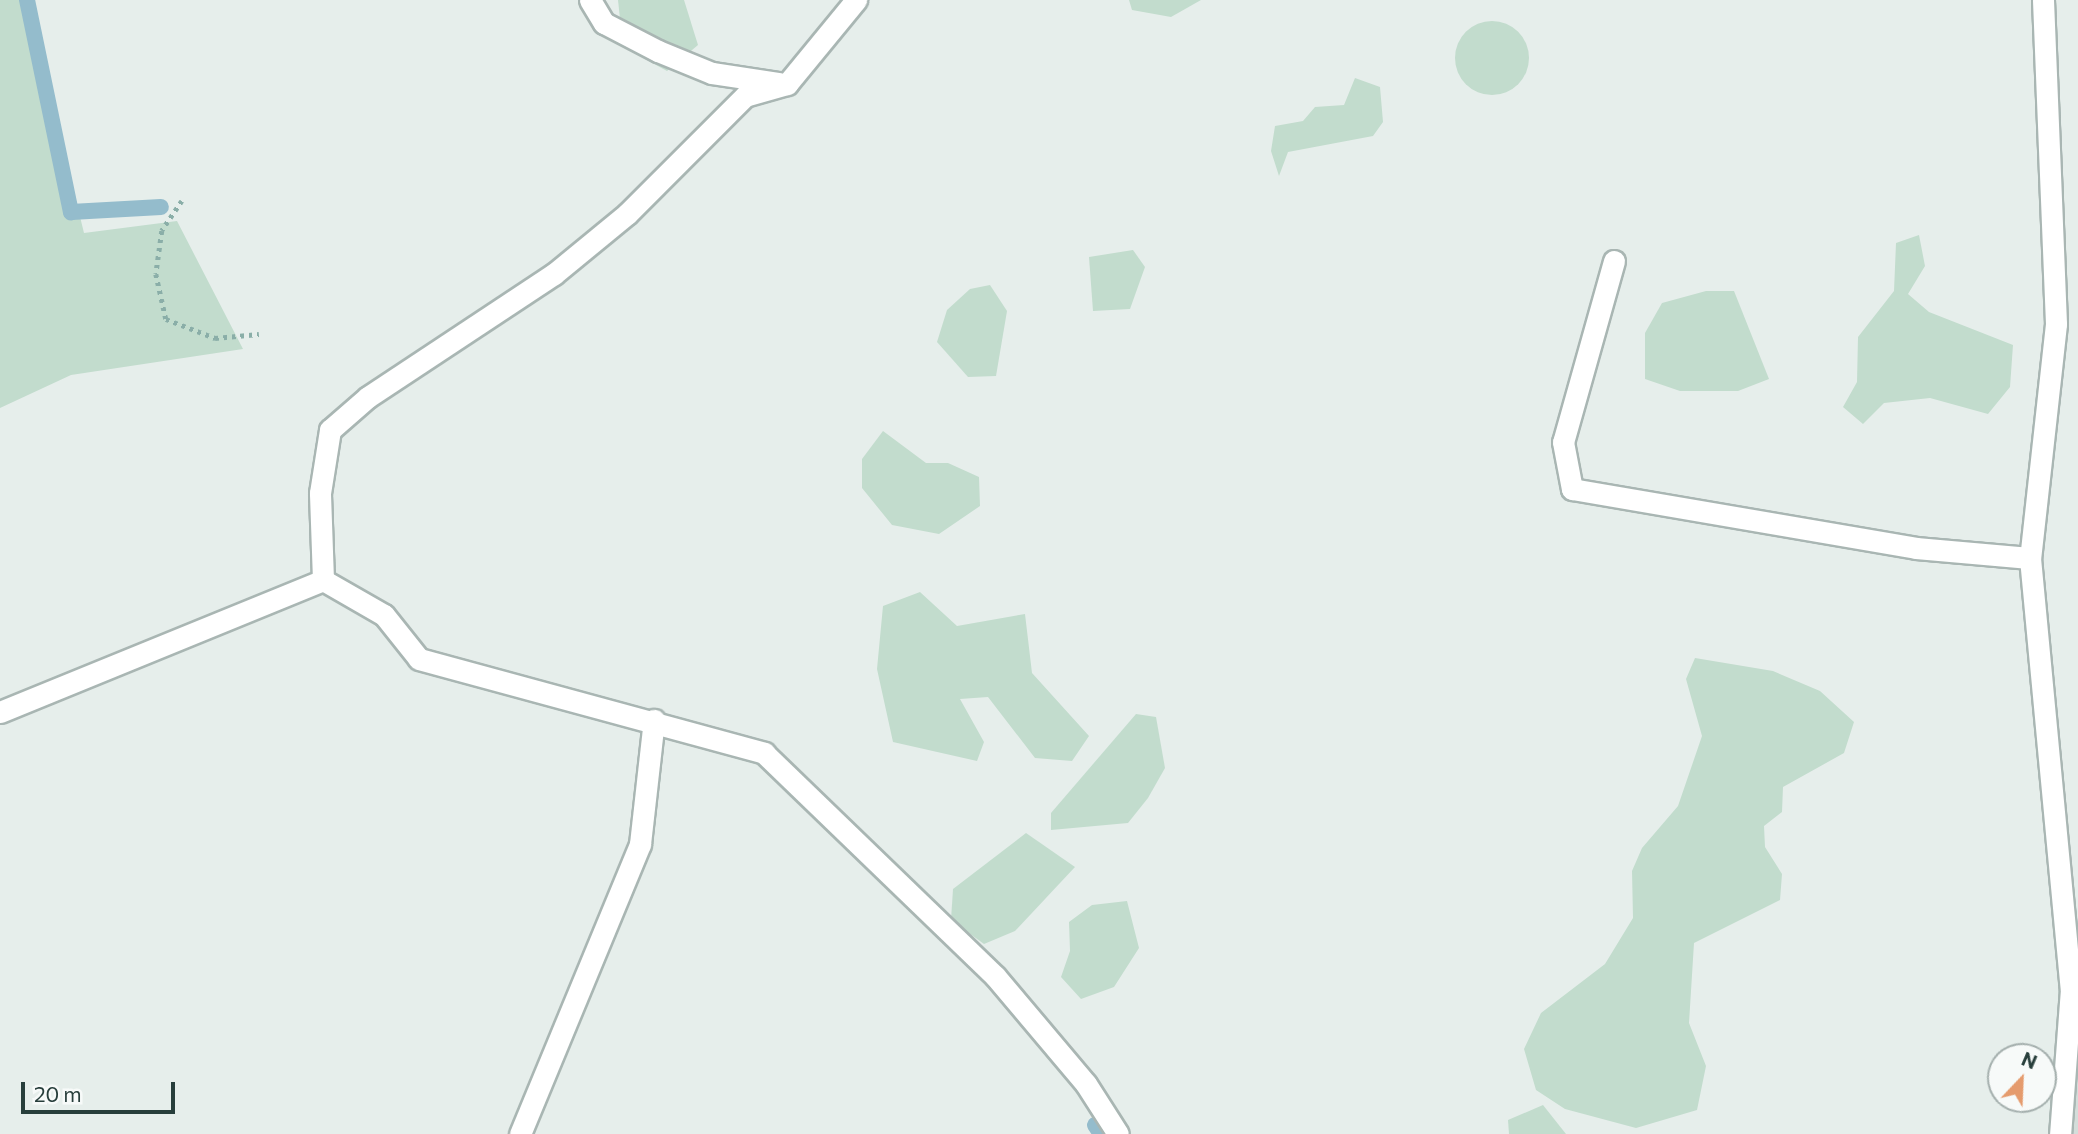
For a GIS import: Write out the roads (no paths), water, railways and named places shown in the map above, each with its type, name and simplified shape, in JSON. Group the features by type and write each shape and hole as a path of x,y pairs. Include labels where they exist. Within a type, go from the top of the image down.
{"street":[{"path":"590,0 604,23 658,51 712,73 787,84"},
{"path":"323,580 320,493 330,430 368,397 554,274 627,214 745,96 787,84 856,0"},
{"path":"2043,0 2056,324 2030,558 2069,880 2071,989 2060,1134"},
{"path":"1614,261 1563,442 1572,489 1916,548 2030,558"},
{"path":"0,712 323,580"},
{"path":"323,580 384,615 419,659 654,720 764,753 995,976 1086,1084 1118,1134"},
{"path":"520,1134 640,844 654,720"}],"waterway":[{"path":"27,0 71,212 161,207"},
{"path":"1095,1125 1101,1134"}]}
